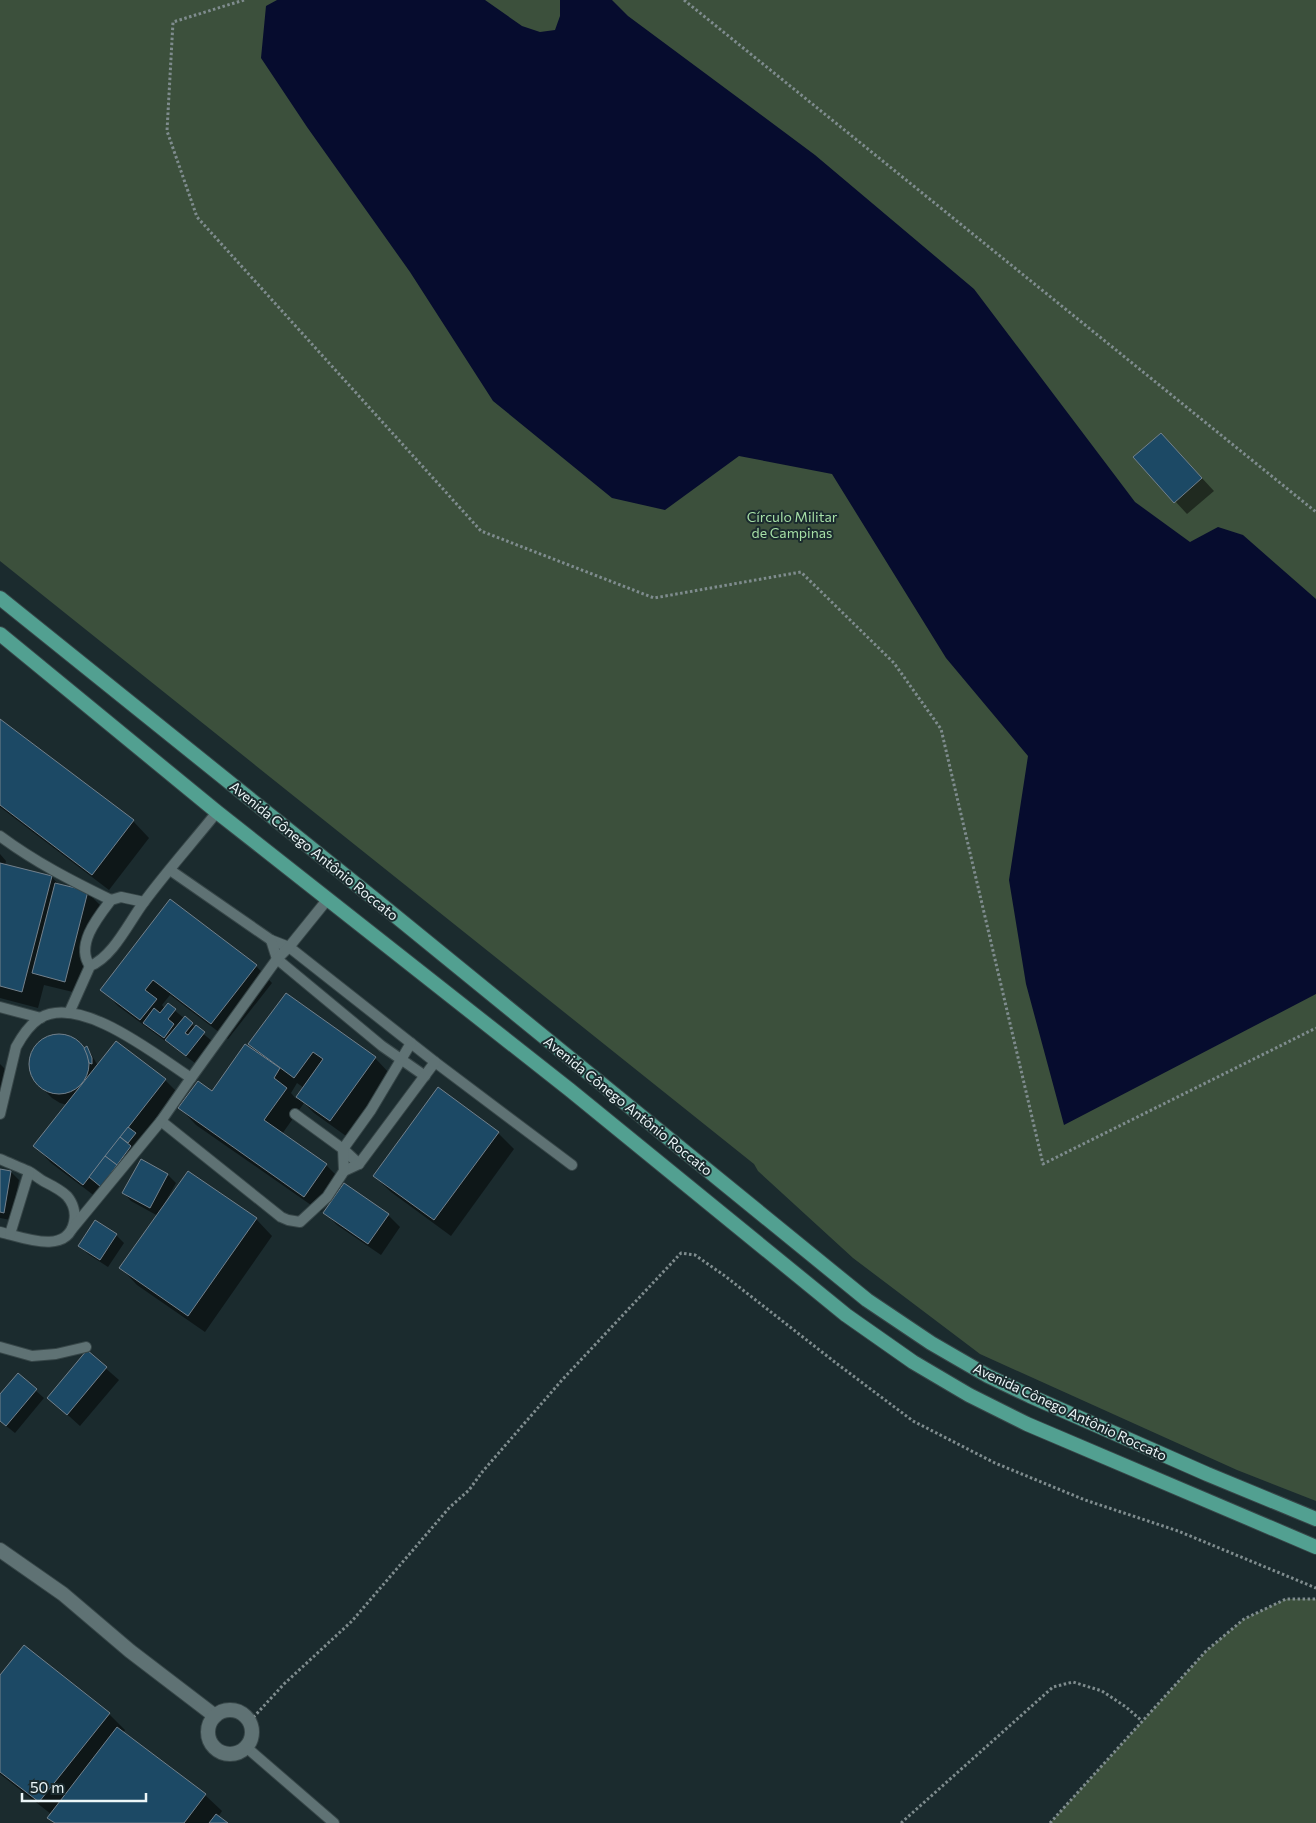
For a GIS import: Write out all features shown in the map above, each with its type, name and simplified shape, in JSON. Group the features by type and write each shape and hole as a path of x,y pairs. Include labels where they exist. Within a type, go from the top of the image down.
{"main road":[{"name":"Avenida Cônego Antônio Roccato","path":"0,598 377,901 867,1300 931,1343 1013,1388 1207,1474 1316,1519"},
{"name":"Avenida Cônego Antônio Roccato","path":"0,634 217,812 327,900 465,1006 846,1315 913,1362 969,1395 1027,1424 1316,1547"}],"street":[{"path":"0,1550 63,1594 130,1652 215,1716"},
{"path":"229,1710 238,1711 245,1715 250,1722 252,1735 246,1747 234,1754 227,1754 215,1747 208,1735 210,1722 222,1712 229,1710"}],"lane":[{"path":"69,1013 90,966 97,963 107,954 144,902 217,812"},
{"path":"0,836 24,854 69,880 111,900"},
{"path":"170,870 271,940 290,947 435,1062 572,1165"},
{"path":"90,966 84,953 86,943 101,914 111,900 121,897 144,902"},
{"path":"29,1172 5,1233 49,1242 58,1240 72,1229 162,1121 190,1078 278,959 290,947 327,900"},
{"path":"271,940 278,959 402,1061 425,1076"},
{"path":"0,1007 41,1018"},
{"path":"0,1114 16,1047 30,1026 41,1018 54,1014 69,1013 85,1016 117,1030 190,1078"},
{"path":"344,1171 343,1149 371,1110 411,1043"},
{"path":"162,1121 281,1217 300,1222 328,1197 344,1171 359,1164 435,1062"},
{"path":"295,1114 343,1149 359,1164"},
{"path":"0,1159 29,1172 60,1190 72,1204 75,1212 72,1229"},
{"path":"0,1347 32,1356 56,1354 86,1347"},
{"path":"246,1747 334,1823"}],"path":[{"path":"244,0 173,22 167,131 197,217 481,531 654,598 800,572 894,663 941,729 1043,1164 1316,1028"},
{"path":"684,0 1316,512"},
{"path":"250,1722 284,1684 352,1621 449,1508 469,1490 483,1471 556,1387 681,1252 695,1255 725,1276 836,1363 921,1425 995,1464 1085,1500 1178,1531 1316,1588"},
{"path":"1050,1823 1206,1652 1244,1619 1286,1599 1316,1599"},
{"path":"901,1823 1054,1687 1073,1682 1102,1691 1126,1707 1142,1721"}],"green space":[{"name":"Círculo Militar de Campinas","path":"0,0 1316,0 1316,1501 1237,1470 980,1354 853,1258 758,1171 754,1164 0,561"},
{"path":"1286,1599 1316,1599 1316,1823 1050,1823 1206,1651 1244,1619"}],"water":[{"path":"277,0 485,0 522,26 540,32 555,30 560,16 560,0 612,0 628,16 815,155 974,289 1135,502 1190,542 1218,527 1243,535 1316,599 1316,994 1064,1125 1026,984 1009,880 1028,756 946,658 832,474 739,456 665,510 612,498 493,401 410,272 307,127 261,58 266,6"}],"building":[{"path":"1161,433 1202,478 1174,503 1133,457"},
{"path":"0,719 134,820 92,875 0,805"},
{"path":"0,863 52,876 22,992 0,986"},
{"path":"55,883 88,891 65,982 32,973"},
{"path":"170,899 257,965 211,1024 153,980 145,990 157,999 140,1020 100,990"},
{"path":"286,993 376,1057 330,1121 296,1097 323,1059 313,1052 294,1078 248,1044"},
{"path":"168,1003 176,1009 168,1019 174,1024 164,1038 143,1023 154,1008 160,1013"},
{"path":"185,1016 193,1023 185,1033 188,1035 196,1025 205,1032 186,1056 165,1040"},
{"path":"59,1034 76,1039 84,1047 89,1064 84,1081 76,1089 59,1094 42,1089 34,1081 29,1064 34,1047 42,1039"},
{"path":"116,1041 166,1079 83,1185 33,1146"},
{"path":"245,1044 280,1068 274,1078 287,1088 264,1120 327,1164 304,1197 178,1108 198,1081 212,1091"},
{"path":"87,1046 92,1058 92,1064 89,1063 84,1048"},
{"path":"438,1087 499,1132 434,1220 373,1176"},
{"path":"128,1127 136,1133 128,1143 120,1137"},
{"path":"120,1137 131,1146 117,1165 105,1156"},
{"path":"105,1156 117,1165 101,1187 89,1177"},
{"path":"141,1159 168,1174 150,1208 122,1193"},
{"path":"0,1169 11,1171 4,1213 0,1212"},
{"path":"188,1171 257,1218 188,1316 119,1268"},
{"path":"344,1183 389,1214 368,1244 323,1213"},
{"path":"95,1220 117,1234 100,1260 78,1246"},
{"path":"87,1350 107,1367 67,1415 47,1398"},
{"path":"18,1373 37,1389 6,1426 0,1421 0,1394"},
{"path":"24,1645 110,1713 39,1802 0,1772 0,1675"},
{"path":"117,1727 206,1794 184,1823 55,1823 47,1818"},
{"path":"216,1814 228,1823 209,1823"}]}
